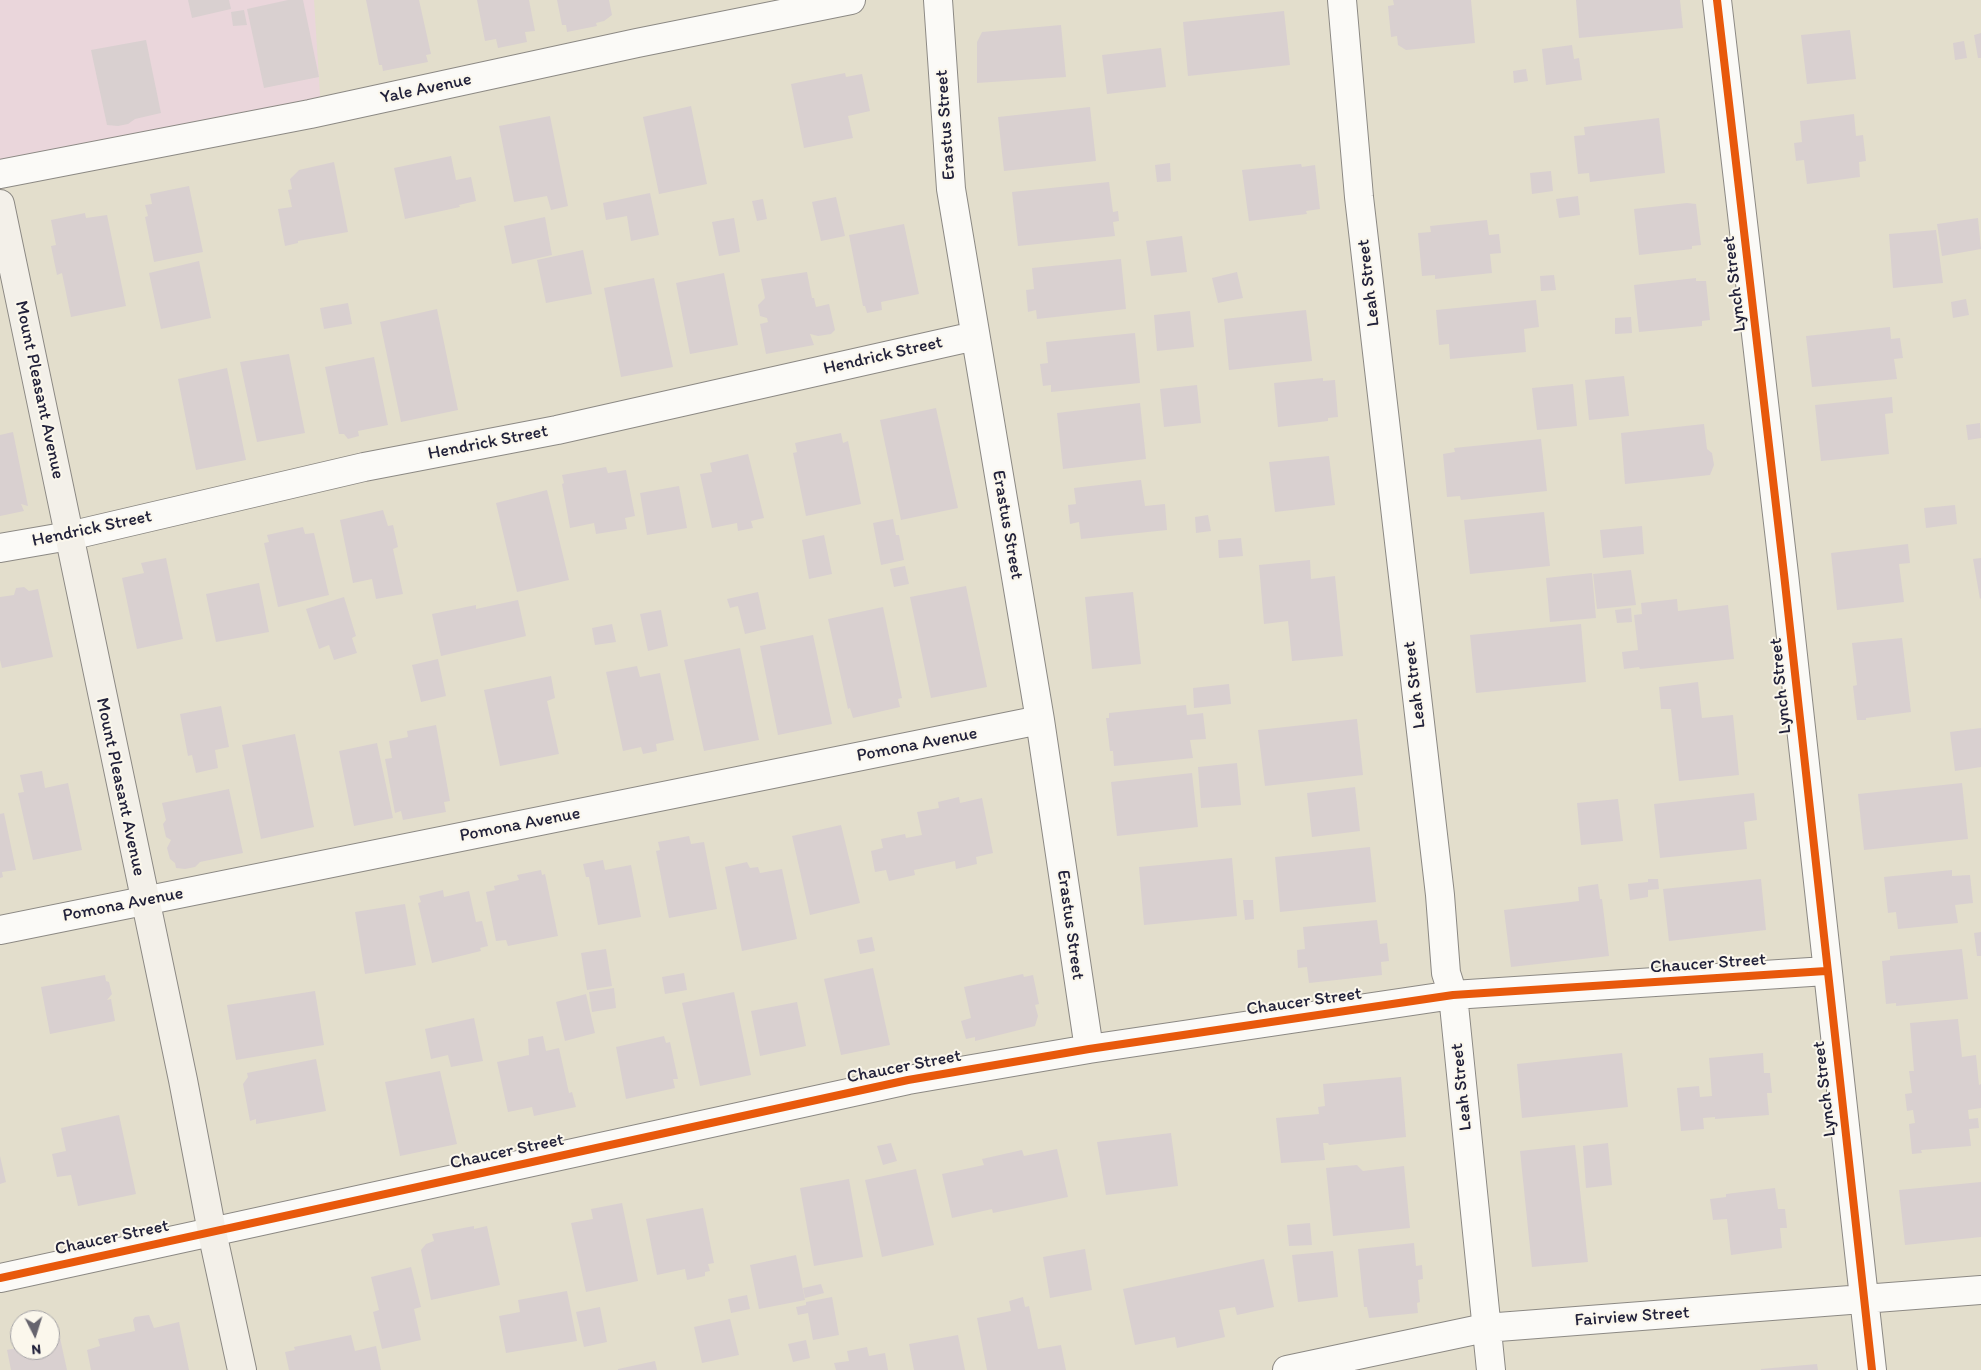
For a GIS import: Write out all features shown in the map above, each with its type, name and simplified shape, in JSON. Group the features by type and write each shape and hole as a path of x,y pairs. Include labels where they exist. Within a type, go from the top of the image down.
{"main road":[{"name":"Mount Pleasant Avenue","path":"0,204 242,1370"}],"street":[{"name":"Yale Avenue","path":"0,174 310,114 637,43 851,0"},
{"name":"Erastus Street","path":"938,0 951,189 1040,720 1089,1048"},
{"name":"Leah Street","path":"1342,0 1359,197 1440,895 1446,973 1452,995 1485,1328 1491,1370"},
{"name":"Lynch Street","path":"1717,0 1784,574 1826,971 1872,1370"},
{"name":"Hendrick Street","path":"0,548 69,536 364,467 557,430 975,336"},
{"name":"Pomona Avenue","path":"0,930 1040,720"},
{"name":"Chaucer Street","path":"0,1278 908,1080 1089,1048 1452,995 1826,971"},
{"name":"Fairview Street","path":"1287,1370 1485,1328 1981,1290"}],"shaded area":[{"path":"0,0 314,0 321,111 0,178"}],"building":[{"path":"188,0 229,0 231,9 192,18"},
{"path":"288,0 303,0 319,77 264,88 247,9"},
{"path":"366,0 419,0 431,54 426,55 428,62 383,71 382,65 379,65"},
{"path":"477,0 529,0 535,31 525,32 527,42 498,48 496,39 485,41"},
{"path":"557,0 609,0 612,15 604,21 596,23 597,26 567,32 566,25 562,25"},
{"path":"1393,0 1471,0 1475,43 1406,50 1398,45 1397,36 1391,37 1388,6 1394,5"},
{"path":"1576,0 1680,0 1683,28 1579,38"},
{"path":"244,10 247,25 233,26 231,12"},
{"path":"1284,11 1290,65 1188,76 1183,22"},
{"path":"1061,25 1066,77 977,83 977,42 982,32"},
{"path":"1850,30 1856,79 1807,84 1801,35"},
{"path":"1981,33 1981,58 1978,58 1974,35"},
{"path":"146,40 161,113 135,119 128,124 118,126 107,125 91,50"},
{"path":"1964,41 1967,58 1955,60 1953,43"},
{"path":"1572,45 1574,59 1579,58 1582,80 1546,85 1542,49"},
{"path":"1161,48 1166,87 1107,94 1102,55"},
{"path":"1526,69 1528,81 1514,83 1513,71"},
{"path":"845,73 846,77 862,74 870,111 848,116 853,138 804,148 791,84"},
{"path":"691,106 707,184 659,194 643,117"},
{"path":"1090,107 1096,161 1004,171 998,117"},
{"path":"1854,114 1856,136 1863,135 1866,161 1859,162 1860,177 1807,184 1804,160 1796,161 1794,143 1802,142 1800,121"},
{"path":"550,116 568,206 551,210 547,196 514,202 499,126"},
{"path":"1659,118 1665,173 1590,182 1589,173 1578,174 1574,136 1585,135 1584,127"},
{"path":"451,156 456,180 471,177 476,201 459,205 460,207 405,219 394,168"},
{"path":"334,162 348,232 298,241 298,243 285,246 278,209 292,207 288,190 292,189 290,179 299,170"},
{"path":"1170,163 1171,181 1157,182 1155,165"},
{"path":"1301,164 1302,167 1315,165 1320,209 1306,211 1307,214 1249,221 1242,170"},
{"path":"1551,171 1553,191 1532,194 1530,173"},
{"path":"1109,182 1113,212 1118,211 1119,221 1113,222 1115,236 1018,246 1012,192"},
{"path":"189,186 203,252 154,262 145,217 148,216 145,205 152,204 150,194"},
{"path":"650,193 659,235 631,241 627,216 606,220 603,203"},
{"path":"1578,196 1580,215 1559,218 1556,199"},
{"path":"836,197 845,236 821,241 812,202"},
{"path":"763,199 767,219 757,221 752,201"},
{"path":"1687,203 1696,204 1701,245 1692,246 1692,249 1639,255 1634,209"},
{"path":"85,213 86,218 107,215 126,306 71,317 62,273 57,275 51,246 56,245 51,220"},
{"path":"545,217 552,255 512,264 504,226"},
{"path":"734,218 740,252 719,256 712,222"},
{"path":"1978,218 1981,249 1942,256 1937,224"},
{"path":"1487,220 1489,235 1499,234 1501,253 1490,254 1492,273 1435,279 1435,275 1422,276 1418,233 1431,232 1430,226"},
{"path":"904,224 919,294 881,302 882,310 867,313 865,306 863,306 849,235"},
{"path":"1936,230 1943,283 1893,288 1889,234"},
{"path":"1182,236 1187,272 1151,276 1146,241"},
{"path":"583,250 592,294 546,303 537,260"},
{"path":"1121,259 1126,309 1037,319 1036,310 1028,312 1026,290 1034,289 1032,268"},
{"path":"199,261 211,318 161,329 149,273"},
{"path":"807,272 812,298 814,298 816,307 829,304 835,330 831,334 818,336 810,334 814,345 766,354 760,324 768,322 767,318 760,316 758,305 765,298 761,279"},
{"path":"1237,272 1243,298 1218,303 1212,278"},
{"path":"724,273 738,345 690,354 676,283"},
{"path":"1554,275 1556,290 1541,291 1540,276"},
{"path":"654,278 673,367 621,377 604,288"},
{"path":"1696,278 1696,281 1706,281 1710,320 1702,321 1702,326 1639,332 1634,285"},
{"path":"1966,299 1969,315 1953,318 1951,302"},
{"path":"1536,300 1539,327 1524,329 1526,352 1450,359 1449,344 1439,345 1436,310"},
{"path":"348,303 352,324 324,329 320,308"},
{"path":"437,309 458,410 401,422 380,322"},
{"path":"1306,310 1312,361 1229,370 1224,319"},
{"path":"1190,311 1194,347 1157,351 1154,315"},
{"path":"1631,317 1632,333 1615,334 1615,318"},
{"path":"1890,327 1891,339 1900,338 1903,358 1894,359 1897,379 1812,387 1806,336"},
{"path":"1135,333 1140,383 1051,392 1051,385 1043,386 1040,364 1048,363 1046,342"},
{"path":"289,354 305,433 257,442 240,362"},
{"path":"374,357 388,425 358,431 359,436 348,439 344,434 339,434 325,367"},
{"path":"227,368 246,460 196,470 178,379"},
{"path":"1624,376 1629,416 1589,420 1585,380"},
{"path":"1323,378 1323,381 1335,380 1338,417 1328,418 1328,421 1278,427 1274,383"},
{"path":"1573,384 1577,426 1537,430 1532,388"},
{"path":"1197,385 1201,423 1164,427 1160,389"},
{"path":"1892,397 1893,413 1885,414 1889,454 1821,461 1815,405"},
{"path":"1140,403 1146,459 1063,469 1057,413"},
{"path":"936,408 958,508 901,520 880,420"},
{"path":"1980,423 1981,438 1968,440 1966,425"},
{"path":"1704,424 1707,449 1712,453 1714,465 1710,475 1625,484 1621,433"},
{"path":"13,432 28,506 21,504 24,511 0,516 0,435"},
{"path":"841,433 843,443 848,441 861,504 806,516 793,453 797,452 795,443"},
{"path":"1541,439 1547,491 1461,500 1460,496 1447,497 1443,454 1455,452 1454,448"},
{"path":"748,454 764,518 751,521 753,528 738,531 737,523 712,528 700,474 712,472 710,463"},
{"path":"1329,456 1335,505 1275,512 1269,462"},
{"path":"606,467 608,473 626,470 635,516 625,518 627,529 596,534 594,523 570,528 562,475"},
{"path":"1141,480 1145,506 1165,504 1167,530 1081,539 1079,522 1070,524 1068,505 1076,504 1074,488"},
{"path":"679,486 687,528 647,535 640,493"},
{"path":"547,490 569,580 517,592 496,503"},
{"path":"1955,505 1957,524 1926,528 1924,508"},
{"path":"383,510 388,526 393,525 398,547 393,549 403,594 376,599 372,579 353,583 340,520"},
{"path":"1544,512 1550,566 1470,574 1464,520"},
{"path":"1208,515 1211,531 1196,533 1195,517"},
{"path":"893,519 896,535 899,535 904,560 881,565 873,523"},
{"path":"1642,526 1644,554 1603,558 1600,530"},
{"path":"303,527 305,534 314,533 329,595 278,607 264,543 269,542 267,535"},
{"path":"824,535 832,574 809,579 802,540"},
{"path":"1241,538 1243,556 1219,558 1218,540"},
{"path":"1908,544 1910,563 1899,564 1904,602 1837,610 1831,553"},
{"path":"166,558 183,639 137,649 122,578 144,573 141,563"},
{"path":"1981,558 1981,598 1980,599 1973,559"},
{"path":"1310,560 1311,579 1335,576 1343,656 1292,661 1288,621 1264,624 1259,565"},
{"path":"905,566 909,584 894,587 890,569"},
{"path":"1631,570 1636,605 1597,609 1593,574"},
{"path":"1592,573 1596,618 1550,622 1546,578"},
{"path":"259,583 269,632 216,642 206,594"},
{"path":"966,586 987,687 931,698 910,597"},
{"path":"24,587 29,591 38,589 53,657 2,668 0,660 0,597 14,595 16,588"},
{"path":"758,592 766,629 745,634 738,606 730,608 727,599"},
{"path":"1133,592 1141,664 1092,669 1085,597"},
{"path":"344,597 356,636 352,638 357,653 334,660 329,645 319,649 306,609"},
{"path":"1677,599 1678,611 1728,605 1734,659 1624,669 1622,652 1638,650 1634,615 1642,614 1641,603"},
{"path":"518,600 526,636 441,656 432,614 476,605 476,609"},
{"path":"883,607 902,698 898,699 900,707 853,718 850,708 848,709 828,619"},
{"path":"1631,608 1632,622 1617,623 1615,610"},
{"path":"661,610 668,646 648,651 640,614"},
{"path":"612,624 616,642 595,645 592,628"},
{"path":"1581,624 1586,682 1476,693 1470,635"},
{"path":"813,635 832,724 778,735 760,646"},
{"path":"1902,638 1911,712 1857,720 1853,686 1857,685 1852,643"},
{"path":"740,648 759,740 704,751 684,660"},
{"path":"438,659 446,696 421,702 412,665"},
{"path":"637,666 640,677 660,673 674,740 656,744 657,751 643,754 641,747 623,751 606,672"},
{"path":"551,676 555,698 547,701 559,754 500,766 484,690"},
{"path":"1698,682 1702,718 1733,715 1739,775 1679,781 1671,709 1661,709 1659,687"},
{"path":"1229,684 1231,704 1194,708 1193,688"},
{"path":"1186,705 1187,715 1203,713 1206,739 1190,740 1193,758 1114,766 1106,718 1109,718 1109,713"},
{"path":"221,706 229,747 215,750 218,768 196,773 192,755 188,756 180,714"},
{"path":"1357,719 1363,775 1265,786 1258,730"},
{"path":"436,725 450,801 444,802 446,812 403,820 401,811 395,813 385,759 392,758 389,741 408,737 407,731"},
{"path":"1981,728 1981,767 1955,771 1950,732"},
{"path":"295,734 314,827 261,839 242,745"},
{"path":"377,743 393,818 354,826 339,751"},
{"path":"1237,763 1241,805 1201,808 1198,767"},
{"path":"42,771 45,788 68,783 82,850 33,860 18,793 24,792 20,775"},
{"path":"1192,773 1198,827 1117,836 1111,782"},
{"path":"1962,783 1968,839 1864,850 1858,794"},
{"path":"1355,787 1360,831 1312,837 1307,793"},
{"path":"229,789 243,853 200,862 195,867 176,868 175,863 170,859 167,848 171,840 166,837 163,824 166,820 162,803"},
{"path":"1754,793 1757,820 1744,822 1747,849 1660,858 1654,804"},
{"path":"959,797 960,803 982,798 993,853 976,857 977,864 956,869 955,861 914,870 915,875 889,881 886,870 875,872 871,851 883,848 881,839 905,834 906,838 922,835 917,812 939,808 938,802"},
{"path":"1618,799 1623,841 1581,845 1577,803"},
{"path":"4,813 16,870 2,872 3,877 0,878 0,814"},
{"path":"841,825 860,903 810,915 792,836"},
{"path":"689,836 691,844 704,842 717,909 669,918 656,851 660,850 658,842"},
{"path":"1370,847 1376,902 1280,912 1275,857"},
{"path":"1232,858 1237,916 1144,925 1139,867"},
{"path":"603,860 605,870 631,865 641,917 598,925 589,877 586,877 583,864"},
{"path":"747,862 750,868 758,867 760,873 782,869 797,939 742,951 725,867"},
{"path":"541,870 542,875 545,874 558,936 508,946 506,940 496,941 486,892 495,890 494,886 519,880 517,875"},
{"path":"1952,870 1952,876 1970,875 1973,903 1955,905 1958,923 1898,929 1896,912 1888,913 1884,877"},
{"path":"1648,879 1658,879 1659,889 1648,890 1648,897 1630,900 1628,884 1648,882"},
{"path":"1761,879 1766,930 1669,941 1663,889"},
{"path":"1598,884 1600,899 1602,899 1609,956 1511,967 1504,910 1579,901 1578,887"},
{"path":"443,890 444,897 469,891 476,922 482,921 488,946 480,948 481,951 432,963 418,903 421,902 419,896"},
{"path":"1243,900 1253,900 1254,919 1245,920"},
{"path":"405,904 416,965 365,974 355,912"},
{"path":"1377,920 1380,944 1387,943 1389,961 1381,962 1382,975 1309,983 1307,967 1298,968 1297,950 1305,949 1303,927"},
{"path":"1981,932 1981,956 1977,956 1974,933"},
{"path":"872,937 875,951 860,954 857,940"},
{"path":"606,949 612,986 587,990 581,953"},
{"path":"1962,949 1968,999 1896,1006 1896,1003 1886,1004 1882,961 1890,960 1890,956"},
{"path":"873,968 890,1045 841,1055 824,979"},
{"path":"684,973 687,990 665,994 662,977"},
{"path":"1023,974 1024,977 1033,975 1039,1004 1035,1005 1038,1016 1035,1026 975,1041 975,1037 966,1039 961,1021 971,1018 964,987"},
{"path":"105,975 112,994 107,1000 111,999 115,1021 50,1034 41,987"},
{"path":"614,988 616,1008 592,1012 589,992"},
{"path":"315,991 324,1045 236,1060 227,1005"},
{"path":"734,992 751,1075 700,1086 682,1003"},
{"path":"586,994 595,1033 565,1041 556,1002"},
{"path":"797,1002 806,1046 760,1056 751,1011"},
{"path":"474,1018 483,1061 451,1067 448,1055 431,1059 425,1029"},
{"path":"1958,1019 1962,1057 1976,1055 1979,1085 1981,1084 1981,1108 1968,1110 1969,1119 1978,1118 1979,1128 1969,1129 1971,1146 1921,1150 1922,1153 1912,1154 1909,1124 1915,1123 1913,1110 1907,1111 1905,1094 1912,1093 1909,1071 1914,1071 1910,1023"},
{"path":"543,1036 546,1051 559,1048 569,1093 572,1092 576,1107 534,1116 532,1107 508,1112 497,1062 529,1055 528,1039"},
{"path":"664,1036 666,1043 670,1042 678,1079 673,1079 675,1088 626,1099 616,1047"},
{"path":"1622,1053 1628,1107 1522,1118 1517,1064"},
{"path":"1763,1053 1764,1073 1770,1073 1772,1093 1767,1093 1769,1115 1715,1119 1715,1117 1703,1118 1704,1129 1681,1131 1677,1088 1699,1086 1700,1097 1712,1096 1709,1058"},
{"path":"316,1059 326,1111 256,1124 256,1119 250,1121 243,1084 248,1077 247,1073"},
{"path":"440,1071 457,1144 400,1156 385,1082"},
{"path":"1401,1077 1406,1137 1329,1145 1328,1143 1323,1143 1325,1160 1281,1163 1276,1118 1319,1114 1318,1107 1325,1106 1323,1084"},
{"path":"119,1115 136,1194 78,1206 71,1175 57,1177 52,1154 66,1151 61,1128"},
{"path":"1171,1133 1178,1186 1106,1195 1097,1142"},
{"path":"891,1143 897,1161 883,1165 877,1146"},
{"path":"1608,1143 1612,1185 1586,1188 1583,1146"},
{"path":"1575,1145 1588,1262 1532,1267 1520,1151"},
{"path":"1057,1149 1068,1197 993,1213 992,1209 952,1218 942,1174 984,1165 982,1159 1022,1150 1024,1156"},
{"path":"0,1156 6,1182 0,1184"},
{"path":"1357,1165 1363,1171 1404,1166 1410,1228 1333,1236 1326,1168"},
{"path":"916,1169 934,1245 882,1257 865,1180"},
{"path":"849,1179 863,1257 814,1266 800,1188"},
{"path":"1981,1182 1981,1237 1905,1245 1899,1190"},
{"path":"1775,1188 1778,1209 1785,1209 1787,1228 1780,1228 1782,1248 1731,1255 1727,1219 1713,1220 1710,1199 1726,1197 1726,1194"},
{"path":"622,1203 638,1281 586,1292 571,1223 593,1219 591,1209"},
{"path":"703,1208 714,1263 708,1264 710,1271 705,1272 705,1276 687,1280 685,1269 657,1275 646,1219"},
{"path":"1310,1223 1312,1245 1289,1246 1287,1225"},
{"path":"474,1226 474,1229 487,1226 500,1285 431,1300 421,1250 426,1244 434,1241 432,1234"},
{"path":"1414,1243 1416,1266 1422,1265 1423,1279 1418,1280 1420,1302 1417,1303 1418,1313 1369,1318 1367,1307 1364,1307 1358,1249"},
{"path":"1085,1249 1092,1290 1050,1298 1043,1257"},
{"path":"1333,1251 1338,1297 1298,1302 1292,1255"},
{"path":"796,1255 805,1300 759,1309 750,1265"},
{"path":"1264,1259 1274,1307 1237,1315 1235,1307 1219,1310 1225,1337 1177,1348 1175,1337 1135,1345 1123,1289"},
{"path":"411,1267 421,1307 414,1309 421,1340 382,1349 373,1312 379,1310 371,1277"},
{"path":"821,1284 824,1293 805,1298 803,1288"},
{"path":"567,1291 577,1341 506,1353 499,1316 520,1312 518,1300"},
{"path":"747,1295 750,1309 731,1313 728,1299"},
{"path":"832,1297 839,1335 813,1340 808,1313 798,1315 796,1307 806,1305 806,1302"},
{"path":"1023,1297 1025,1307 1029,1306 1038,1349 1061,1345 1066,1370 987,1370 977,1318 1011,1311 1009,1301"},
{"path":"600,1307 607,1342 584,1347 576,1312"},
{"path":"149,1315 154,1328 179,1322 189,1370 91,1370 87,1350 100,1346 98,1339 135,1331 133,1320 135,1317"},
{"path":"730,1319 739,1355 702,1363 694,1327"},
{"path":"351,1335 355,1351 376,1346 381,1370 289,1370 285,1352 295,1350 294,1347"},
{"path":"958,1335 965,1370 914,1370 909,1344"},
{"path":"60,1338 67,1370 11,1370 7,1350 10,1349 10,1360 60,1360"},
{"path":"806,1340 810,1358 793,1362 788,1344"},
{"path":"867,1347 869,1356 885,1353 888,1370 836,1370 834,1363 849,1361 847,1351"},
{"path":"655,1361 657,1370 618,1370 618,1369"},
{"path":"1817,1364 1818,1370 1761,1370 1761,1369"}],"cycle path":[{"path":"1717,0 1784,574 1872,1370"},
{"path":"0,1278 908,1080 1089,1049 1453,995 1826,971"}]}
